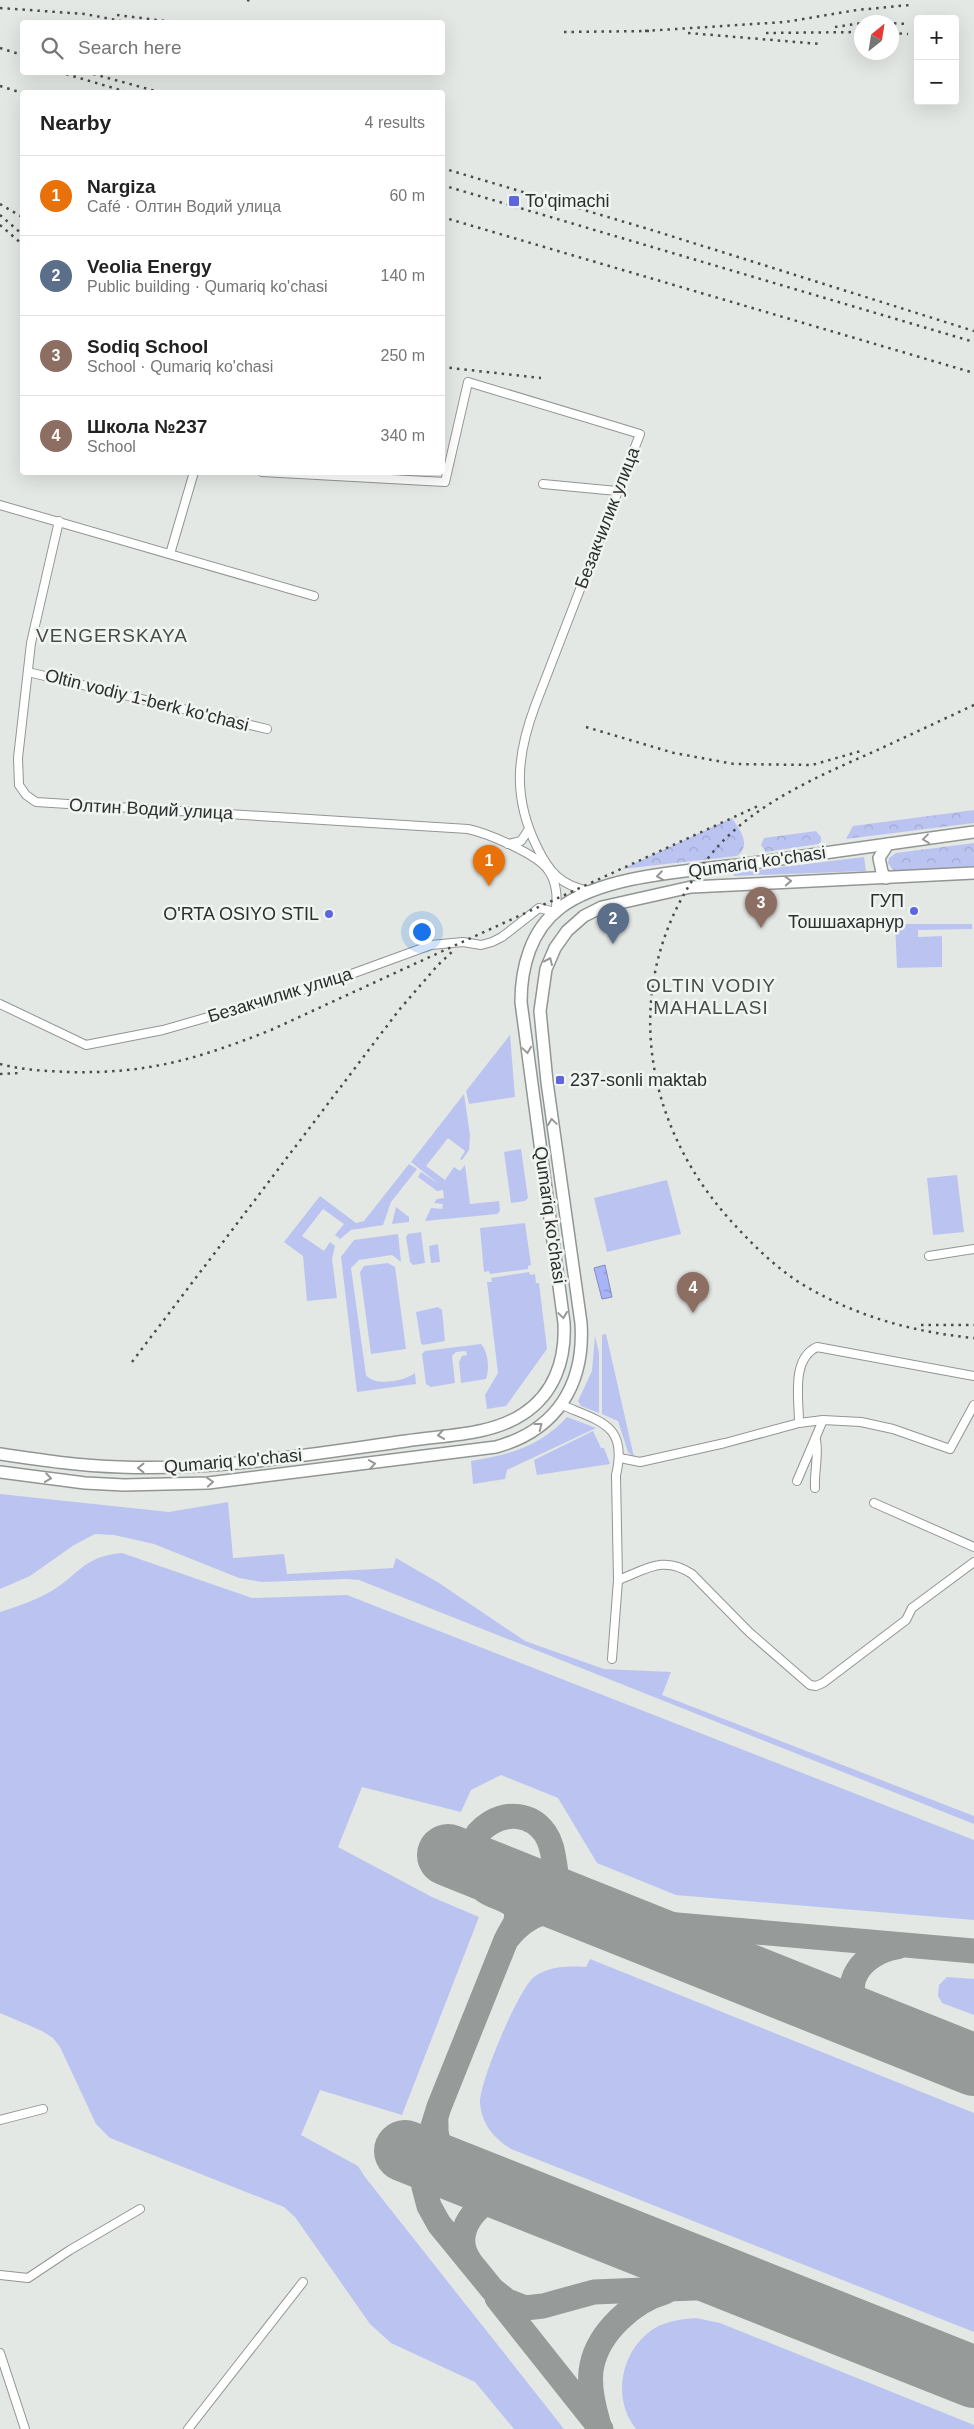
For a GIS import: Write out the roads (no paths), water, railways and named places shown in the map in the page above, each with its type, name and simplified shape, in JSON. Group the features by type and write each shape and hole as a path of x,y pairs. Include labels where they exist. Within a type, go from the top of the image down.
{"main road":[{"name":"Qumariq ko'chasi","path":"0,1454 81,1465 160,1468 203,1466 348,1449 490,1428 514,1420 542,1399 556,1376 565,1342 521,990 524,968 531,946 543,925 555,912 570,902 591,892 629,881 974,832"},
{"path":"886,878 882,872 879,858 888,844"},
{"path":"719,867 722,885"},
{"name":"Qumariq ko'chasi","path":"0,1472 85,1483 163,1485 208,1483 350,1467 506,1444 533,1431 562,1405 576,1374 581,1337 547,1082 540,1011 543,980 550,958 567,931 593,911 641,897 691,887 974,873"},
{"path":"550,1215 565,1212"},
{"path":"348,1449 350,1467"}],"street":[{"name":"Безакчилик улица","path":"317,475 445,482 468,382 640,434 524,740 519,786 520,799 528,829 548,869"},
{"path":"170,554 193,475"},
{"path":"543,484 617,491"},
{"path":"0,504 314,596"},
{"name":"Олтин Водий улица","path":"59,522 31,643 18,778 21,790 36,802 453,828 482,832 525,853 569,885 591,892"},
{"name":"Oltin vodiy 1-berk ko'chasi","path":"28,672 267,730"},
{"path":"508,844 522,840 528,829"},
{"path":"548,869 556,889 555,912"},
{"name":"Безакчилик улица","path":"0,1004 86,1045 163,1030 314,987 431,945 463,942 480,945 492,942 502,937 539,908 555,912"},
{"path":"929,1256 974,1249"},
{"path":"799,1423 801,1363 807,1353 817,1347 974,1376"},
{"path":"562,1405 601,1422 619,1442 620,1458 616,1475 618,1580 612,1659"},
{"path":"620,1458 640,1462 725,1443 799,1423 823,1420 861,1422 893,1429 950,1449 974,1405"},
{"path":"797,1480 816,1440 823,1420"},
{"path":"815,1488 814,1473 818,1450 816,1440"},
{"path":"874,1502 974,1547"},
{"path":"618,1580 663,1563 682,1567 692,1574 779,1660 810,1685 816,1686 823,1683 906,1620 912,1608 974,1562"},
{"path":"0,2120 43,2109"},
{"path":"0,2275 28,2278 70,2250 140,2209"},
{"path":"188,2429 303,2282"},
{"path":"0,2353 25,2429"}],"water":[{"path":"605,1265 612,1297 602,1299 594,1268"}],"railway":[{"path":"247,0 253,1"},
{"path":"645,31 785,22 857,10 910,5"},
{"path":"0,8 85,14 116,20"},
{"path":"117,15 157,20"},
{"path":"835,27 854,24"},
{"path":"899,24 909,24"},
{"path":"564,32 650,31"},
{"path":"766,33 854,32"},
{"path":"688,33 820,44"},
{"path":"899,33 908,34"},
{"path":"0,48 20,54"},
{"path":"69,75 120,90"},
{"path":"97,75 152,90"},
{"path":"0,86 20,92"},
{"path":"445,169 655,231 974,331"},
{"path":"445,186 974,342"},
{"path":"0,204 20,216"},
{"path":"0,215 20,232"},
{"path":"445,218 974,373"},
{"path":"0,225 20,242"},
{"path":"445,367 541,378"},
{"path":"974,705 792,791 770,803 730,834 713,852 683,896 663,943 652,991 651,1040 658,1088 674,1135 699,1179 731,1221 762,1253 797,1281 860,1312 905,1326 974,1338"},
{"path":"586,727 674,753 734,764 812,765 861,751"},
{"path":"0,1064 25,1069 60,1072 97,1072 148,1067 196,1057 271,1030 758,806"},
{"path":"132,1362 399,1010 438,965 455,949"},
{"path":"0,1074 20,1073"},
{"path":"921,1325 974,1325"}],"place":[{"name":"To'qimachi","path":"514,201"},
{"name":"Nargiza","path":"489,886"},
{"name":"ГУП Тошшахарнур","path":"914,911"},
{"name":"O'RTA OSIYO STIL","path":"329,914"},
{"name":"Sodiq School","path":"761,928"},
{"name":"Veolia Energy","path":"613,944"},
{"name":"237-sonli maktab","path":"560,1080"},
{"name":"Школа №237","path":"693,1313"}],"district":[{"name":"VENGERSKAYA","path":"112,635"},
{"name":"OLTIN VODIY MAHALLASI","path":"711,996"}]}
